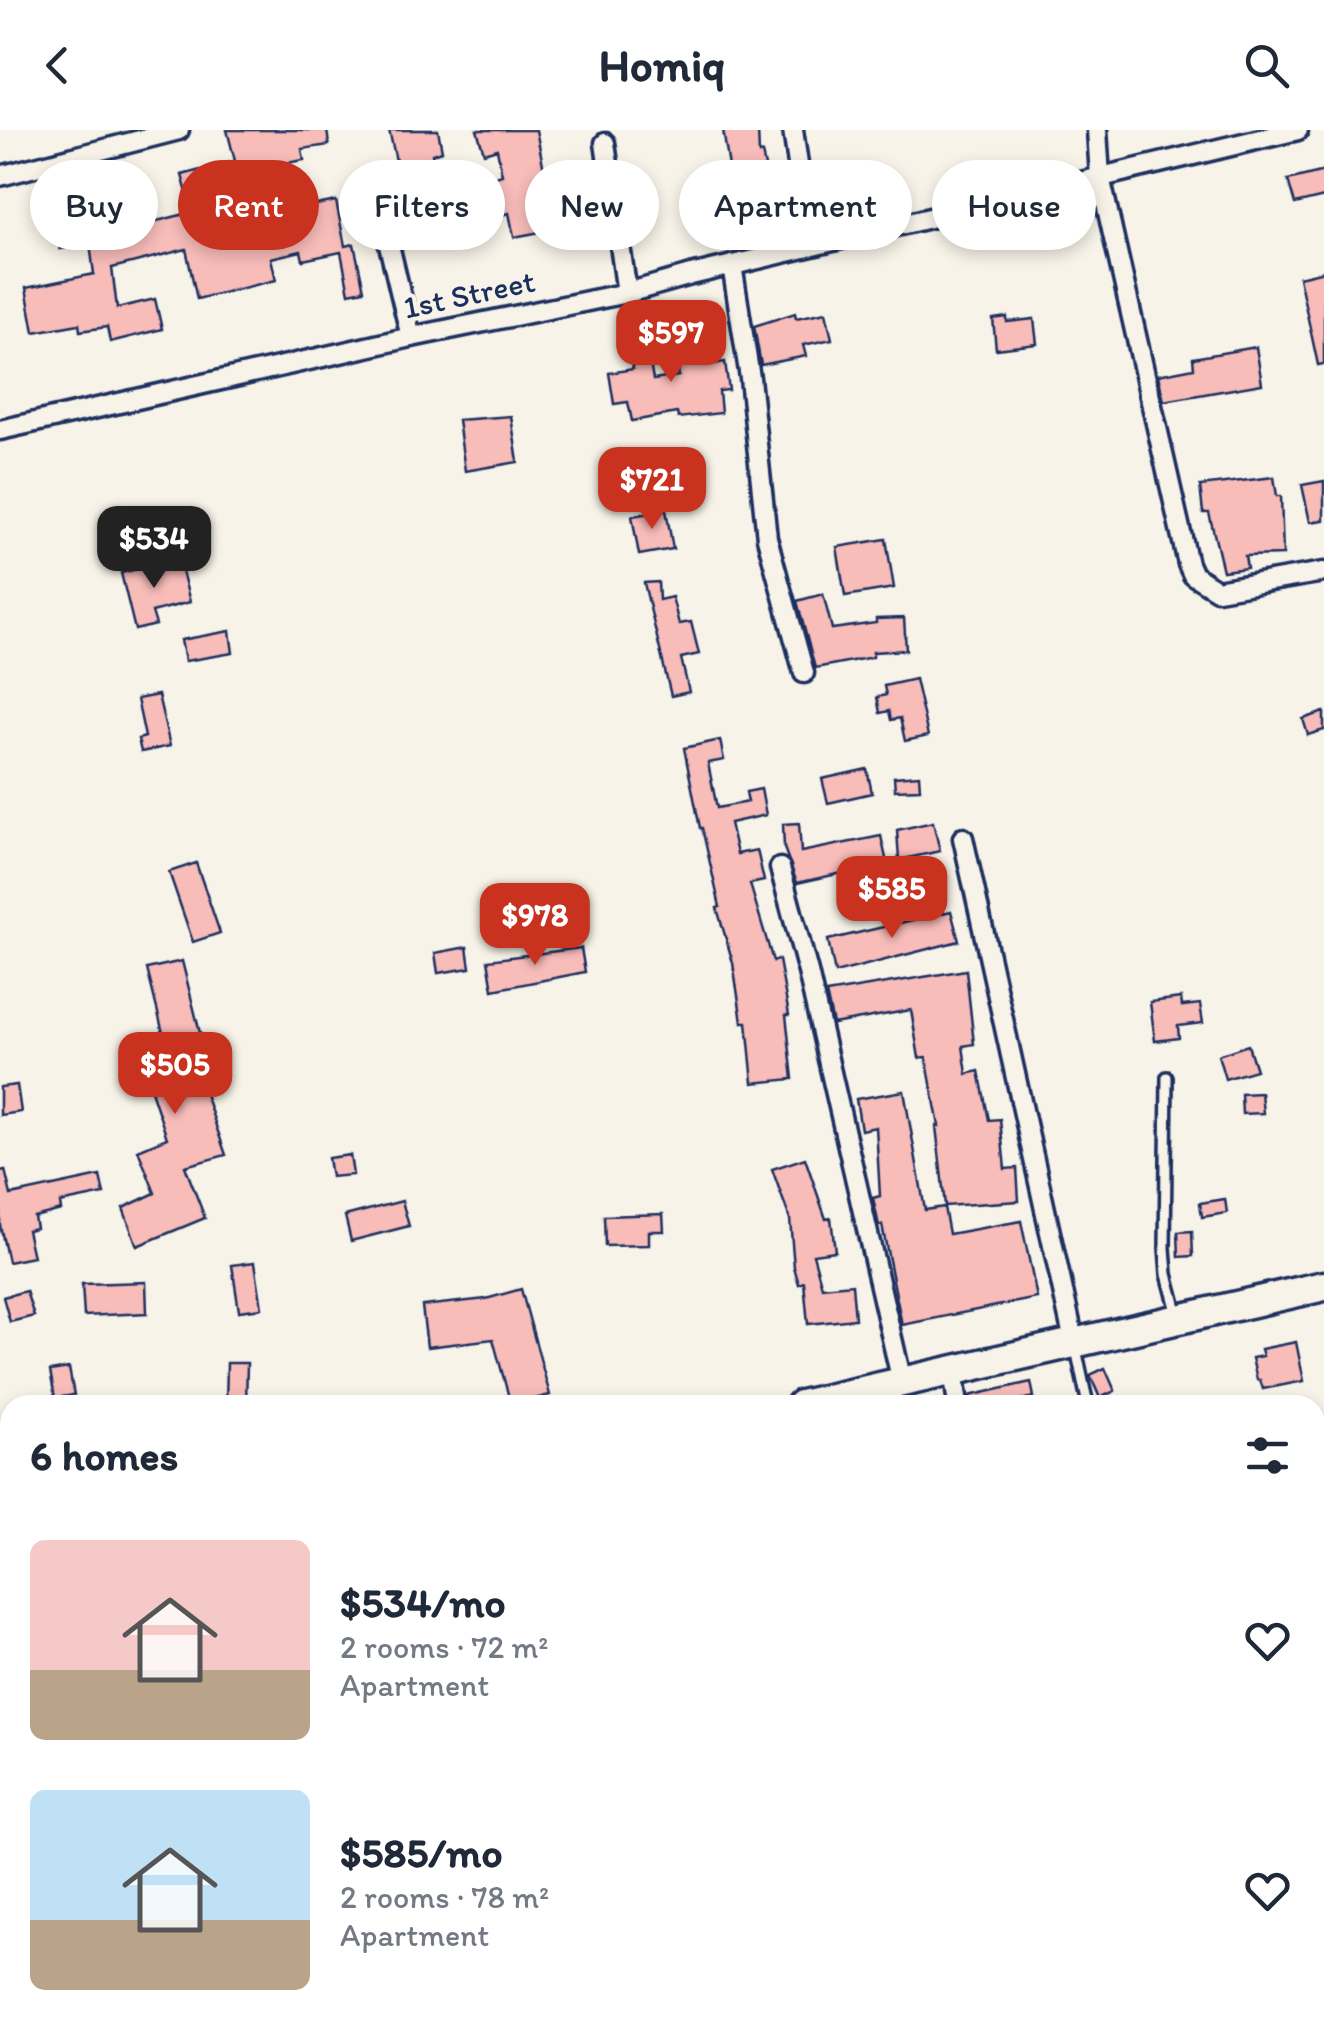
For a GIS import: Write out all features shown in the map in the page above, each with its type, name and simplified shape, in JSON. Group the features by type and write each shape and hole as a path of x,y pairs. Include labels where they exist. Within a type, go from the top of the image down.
{"main road":[{"path":"845,1395 1324,1286"}],"street":[{"path":"0,176 179,130"},
{"path":"793,130 797,160"},
{"path":"1097,130 1100,177 1188,564 1194,574 1217,590 1324,572"},
{"name":"1st Street","path":"912,222 1298,130"},
{"path":"606,143 628,292"},
{"path":"390,250 410,337"},
{"name":"1st Street","path":"0,430 628,292 794,250"},
{"path":"732,265 750,378 768,538 804,672"},
{"path":"962,838 1074,1341"},
{"path":"780,868 808,972 902,1382"},
{"path":"953,1370 957,1395"}],"lane":[{"path":"1167,1077 1165,1248 1178,1318"},
{"path":"1074,1341 1086,1395"}],"building":[{"path":"227,130 327,130 329,145 302,149 304,160 235,160"},
{"path":"389,130 438,130 442,151 432,154 433,158 396,160"},
{"path":"477,130 536,130 542,160 525,160 525,235 514,237 509,213 505,214 505,160 499,160 497,149 484,153"},
{"path":"723,130 758,130 759,154 764,160 728,160"},
{"path":"1324,171 1324,197 1295,204 1288,180"},
{"path":"336,201 339,250 355,250 364,290 349,293 341,252 303,260 301,251 271,258 276,280 197,299 186,250 319,250 319,204"},
{"path":"178,216 178,250 182,250 112,268 117,308 155,299 162,329 110,342 107,327 80,331 79,324 34,332 26,288 94,274 91,250 158,250 158,221"},
{"path":"1324,271 1324,364 1318,365 1299,277"},
{"path":"826,312 832,339 803,345 806,356 761,365 754,326 795,313 796,318"},
{"path":"1007,317 1007,322 1034,319 1037,344 996,349 993,319"},
{"path":"704,342 706,365 725,362 729,390 719,391 721,413 678,418 677,413 632,421 628,402 614,404 609,373 633,369 629,350 647,346 653,380 679,376 675,346"},
{"path":"1256,347 1262,384 1164,401 1158,375 1194,368 1193,358"},
{"path":"511,416 518,462 465,471 458,420"},
{"path":"1274,477 1277,496 1281,496 1283,555 1245,556 1247,568 1223,571 1209,513 1203,513 1200,486"},
{"path":"1324,481 1324,520 1310,522 1302,485"},
{"path":"666,510 673,549 639,555 632,516"},
{"path":"886,539 894,588 845,596 837,547"},
{"path":"179,559 190,602 152,612 156,625 135,630 121,573"},
{"path":"658,582 659,600 672,597 679,624 691,622 699,654 681,658 689,692 671,696 644,583"},
{"path":"823,594 832,629 876,623 876,619 904,618 906,650 873,652 873,657 815,668 797,601"},
{"path":"230,631 233,653 185,661 181,640"},
{"path":"915,679 928,736 905,741 900,718 891,720 889,711 880,713 877,697 886,695 884,686"},
{"path":"158,695 170,746 141,752 138,739 145,737 137,699"},
{"path":"1324,712 1324,730 1308,735 1303,719"},
{"path":"720,740 724,760 708,763 717,808 748,802 746,792 761,789 766,815 730,823 737,854 757,850 764,881 750,884 773,961 779,960 789,1015 793,1079 753,1083 747,1022 742,1022 733,963 717,908 720,907 684,748"},
{"path":"867,769 872,793 828,803 822,779"},
{"path":"919,775 920,789 895,790 894,777"},
{"path":"933,822 940,851 899,860 897,830"},
{"path":"799,823 801,852 881,836 887,863 797,883 784,848 783,824"},
{"path":"196,863 220,933 193,942 169,872"},
{"path":"951,911 959,941 835,973 828,940"},
{"path":"467,947 470,968 438,973 435,953"},
{"path":"581,948 585,972 493,990 488,960"},
{"path":"182,961 201,1037 187,1041 226,1155 185,1166 205,1218 137,1246 123,1208 155,1193 138,1150 167,1138 144,1070 170,1061 147,969"},
{"path":"966,970 974,1044 963,1046 967,1074 979,1071 989,1120 1000,1119 1005,1169 1017,1168 1019,1201 945,1206 939,1126 926,1057 919,1058 911,1010 833,1024 826,993"},
{"path":"1181,998 1182,1006 1200,1004 1203,1023 1178,1026 1179,1038 1155,1041 1150,1002"},
{"path":"1248,1045 1256,1070 1225,1079 1218,1055"},
{"path":"17,1085 21,1112 0,1115 0,1087"},
{"path":"904,1091 925,1210 944,1207 949,1234 1021,1221 1037,1298 902,1325 873,1198 880,1196 876,1127 861,1130 856,1099"},
{"path":"1261,1093 1263,1113 1242,1114 1241,1094"},
{"path":"350,1155 353,1175 331,1177 328,1158"},
{"path":"805,1158 826,1219 831,1218 835,1251 813,1254 822,1287 852,1284 855,1319 808,1324 804,1282 799,1284 794,1267 790,1219 772,1169"},
{"path":"5,1170 11,1195 100,1176 104,1194 60,1203 61,1210 34,1217 36,1228 27,1230 33,1257 8,1262 0,1225 0,1171"},
{"path":"1225,1199 1227,1213 1202,1217 1200,1203"},
{"path":"402,1201 409,1226 351,1241 345,1216"},
{"path":"663,1214 664,1231 649,1231 649,1245 605,1246 604,1216"},
{"path":"1192,1231 1193,1256 1179,1257 1178,1232"},
{"path":"255,1262 262,1308 239,1311 232,1265"},
{"path":"146,1282 147,1313 84,1316 82,1284"},
{"path":"521,1289 550,1395 508,1395 493,1339 427,1347 422,1306 486,1299"},
{"path":"26,1291 34,1316 10,1322 3,1297"},
{"path":"1296,1342 1304,1381 1263,1389 1252,1358 1263,1356 1261,1349"},
{"path":"227,1363 247,1363 246,1395 226,1395"},
{"path":"69,1368 74,1395 54,1395 50,1371"},
{"path":"1105,1368 1115,1391 1099,1395 1090,1375"},
{"path":"1031,1382 1034,1395 973,1395"}]}
